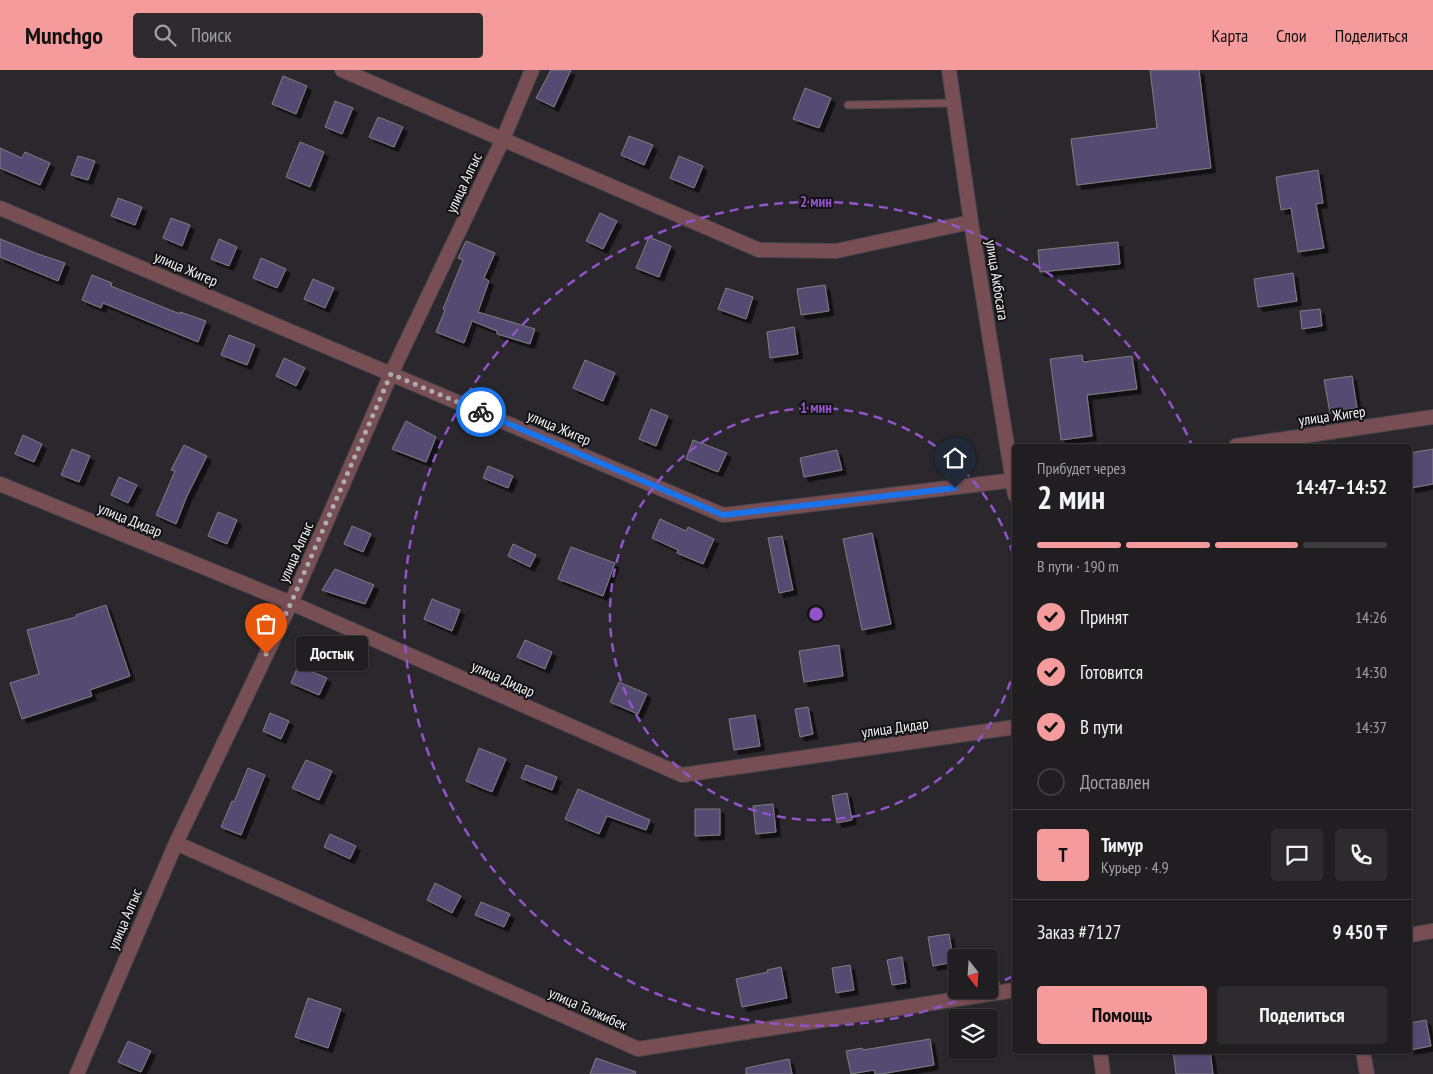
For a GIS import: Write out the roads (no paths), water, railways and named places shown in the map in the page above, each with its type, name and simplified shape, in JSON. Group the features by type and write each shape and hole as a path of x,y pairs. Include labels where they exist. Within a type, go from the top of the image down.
{"street":[{"path":"342,70 759,250 836,251 971,222"},
{"name":"улица Алгыс","path":"77,1074 176,843 291,603 391,374 503,139 532,70"},
{"name":"улица Акбосага","path":"949,70 971,222 1012,468"},
{"name":"улица Жигер","path":"0,208 723,515 1012,480"},
{"name":"улица Жигер","path":"1271,444 1433,417"},
{"name":"улица Дидар","path":"0,484 291,603 682,775 1012,728"},
{"name":"улица Талжибек","path":"176,843 638,1050 1012,990"},
{"path":"1412,935 1433,931"},
{"path":"1100,1054 1103,1074"},
{"path":"1364,1054 1367,1074"}],"lane":[{"path":"848,105 953,102"}],"place":[{"name":"Достық","path":"266,654"}]}
